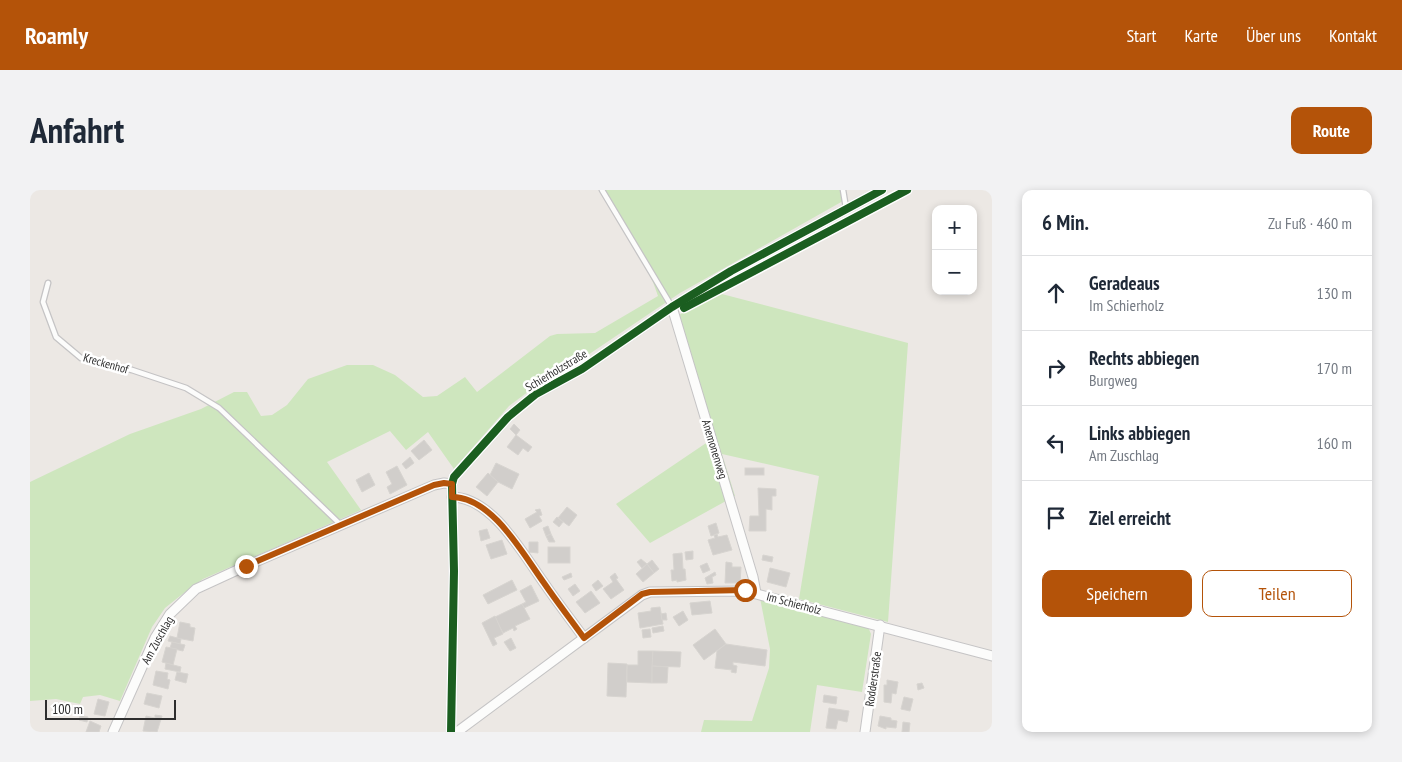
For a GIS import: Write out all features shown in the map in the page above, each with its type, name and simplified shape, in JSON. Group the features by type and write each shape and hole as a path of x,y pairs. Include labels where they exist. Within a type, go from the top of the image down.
{"street":[{"name":"Schierholzstraße","path":"452,484 454,477 508,417 536,394 582,369 672,307 731,271 882,190"},
{"name":"Anemonenweg","path":"672,307 753,577 756,593"},
{"path":"451,732 454,571 452,484"},
{"name":"Am Zuschlag","path":"113,732 155,638 170,614 196,589 434,485 452,484"},
{"path":"452,497 472,502 491,514 507,530 584,638"},
{"name":"Im Schierholz","path":"457,732 642,594 650,592 745,590 992,656"},
{"name":"Rodderstraße","path":"865,732 880,625"}],"lane":[{"path":"602,190 672,307"},
{"path":"843,190 846,210"},
{"name":"Kreckenhof","path":"48,283 44,302 56,337 82,358 132,370 186,388 219,408 342,526"}],"green space":[{"path":"604,190 841,190 843,201 680,293 567,369 529,391 509,406 454,469 428,432 406,450 390,431 327,462 361,510 203,579 180,596 165,608 152,627 120,701 100,695 83,697 80,704 56,699 30,701 30,482 130,434 201,409 234,392 247,392 261,416 272,415 287,405 308,379 347,365 373,365 395,375 423,397 437,396 465,377 477,392 550,336 557,334 595,333 658,296 653,282"},
{"path":"718,293 908,343 888,622 799,599 819,476 722,454 735,496 650,543 616,504 715,437 679,315"},
{"path":"760,598 868,627 871,634 862,692 817,685 810,732 701,732 704,720 752,721 769,668 770,649"}],"building":[{"path":"514,424 520,430 516,435 510,429"},
{"path":"516,435 532,447 528,452 523,448 518,455 507,447"},
{"path":"424,440 432,450 419,460 411,451"},
{"path":"410,457 414,463 406,469 402,464"},
{"path":"496,463 519,474 512,489 498,482 490,475"},
{"path":"397,466 407,485 390,494 387,487 392,484 386,472"},
{"path":"745,468 764,468 764,475 745,475"},
{"path":"369,473 375,485 362,492 356,480"},
{"path":"488,473 498,482 487,496 476,487"},
{"path":"758,488 776,489 776,496 772,496 772,510 766,509 766,531 749,531 750,516 759,516"},
{"path":"567,507 577,515 569,526 558,518"},
{"path":"540,509 542,515 539,516 542,521 530,528 525,519 537,512 535,510"},
{"path":"557,517 563,522 559,527 553,522"},
{"path":"716,523 719,533 711,536 708,526"},
{"path":"548,526 551,534 546,536 543,528"},
{"path":"487,529 490,538 481,541 479,531"},
{"path":"551,534 555,542 549,542 546,536"},
{"path":"717,534 718,537 727,535 732,550 713,555 708,540 715,538 714,535"},
{"path":"502,540 507,554 491,559 486,545"},
{"path":"529,542 538,542 538,553 529,552"},
{"path":"548,547 570,547 570,563 548,563"},
{"path":"693,551 693,559 686,560 685,552"},
{"path":"682,553 686,580 672,581 671,570 674,570 673,554"},
{"path":"763,555 773,557 772,562 762,560"},
{"path":"641,559 647,564 642,568 637,562"},
{"path":"652,560 659,569 654,573 647,564"},
{"path":"726,562 732,563 732,567 741,567 740,583 725,583"},
{"path":"707,563 710,570 703,573 700,566"},
{"path":"647,564 654,573 643,582 636,574"},
{"path":"770,568 790,573 786,587 767,582"},
{"path":"715,572 716,575 712,577 713,583 707,584 705,578"},
{"path":"571,573 572,577 564,580 562,577"},
{"path":"615,573 618,578 616,579 624,590 611,599 603,589 613,582 610,577"},
{"path":"512,580 517,590 488,604 483,595"},
{"path":"598,580 603,586 596,591 592,585"},
{"path":"575,584 580,591 573,596 568,589"},
{"path":"531,585 539,601 524,608 522,604 526,602 520,591"},
{"path":"591,591 600,603 585,613 576,602"},
{"path":"710,601 712,613 692,615 690,603"},
{"path":"522,604 530,619 515,626 517,629 514,631 513,628 503,633 495,617"},
{"path":"660,607 663,624 640,628 638,613"},
{"path":"683,611 688,620 679,626 673,617"},
{"path":"666,613 667,620 662,620 661,614"},
{"path":"495,616 503,634 494,638 497,644 493,646 482,623"},
{"path":"180,622 190,624 190,627 195,628 193,641 177,638"},
{"path":"663,626 664,631 653,633 652,628"},
{"path":"650,629 651,637 643,638 642,630"},
{"path":"715,629 726,644 704,660 693,645"},
{"path":"170,636 181,639 180,644 168,641"},
{"path":"511,638 516,648 510,651 504,642"},
{"path":"172,642 185,645 183,651 170,648"},
{"path":"726,644 767,650 765,666 733,662 733,665 737,666 736,673 731,672 732,670 715,668 717,651"},
{"path":"166,647 177,649 173,665 162,662"},
{"path":"638,651 653,651 652,683 627,682 627,665 638,665"},
{"path":"653,651 681,652 680,667 652,666"},
{"path":"166,663 181,667 180,672 165,669"},
{"path":"608,663 627,664 626,697 607,696"},
{"path":"652,666 668,667 667,683 652,683"},
{"path":"156,671 168,673 167,679 170,680 168,689 153,685"},
{"path":"177,672 188,674 186,683 175,680"},
{"path":"887,680 898,682 896,694 892,693 891,703 884,702 884,685 887,685"},
{"path":"922,683 924,688 918,690 917,684"},
{"path":"147,693 162,696 159,708 144,704"},
{"path":"824,695 837,697 836,704 823,702"},
{"path":"904,697 913,699 910,711 901,709"},
{"path":"98,699 109,702 105,716 94,714"},
{"path":"829,708 849,711 847,722 838,720 836,729 826,728"},
{"path":"80,715 88,717 87,722 79,720"},
{"path":"155,715 162,716 157,732 143,731 146,716 155,718"},
{"path":"880,716 897,721 896,728 886,727 886,729 878,726"},
{"path":"90,721 101,726 99,732 86,732"},
{"path":"903,722 910,723 909,732 902,732"}],"cycle path":[{"path":"451,732 454,571 452,484 454,477 508,417 536,394 582,369 672,307 731,271 882,190"},
{"path":"684,308 907,190"}],"route":[{"path":"246,566 434,485 444,483 452,484 452,497 465,499 491,514 507,530 584,638 642,594 650,592 745,590"}]}
